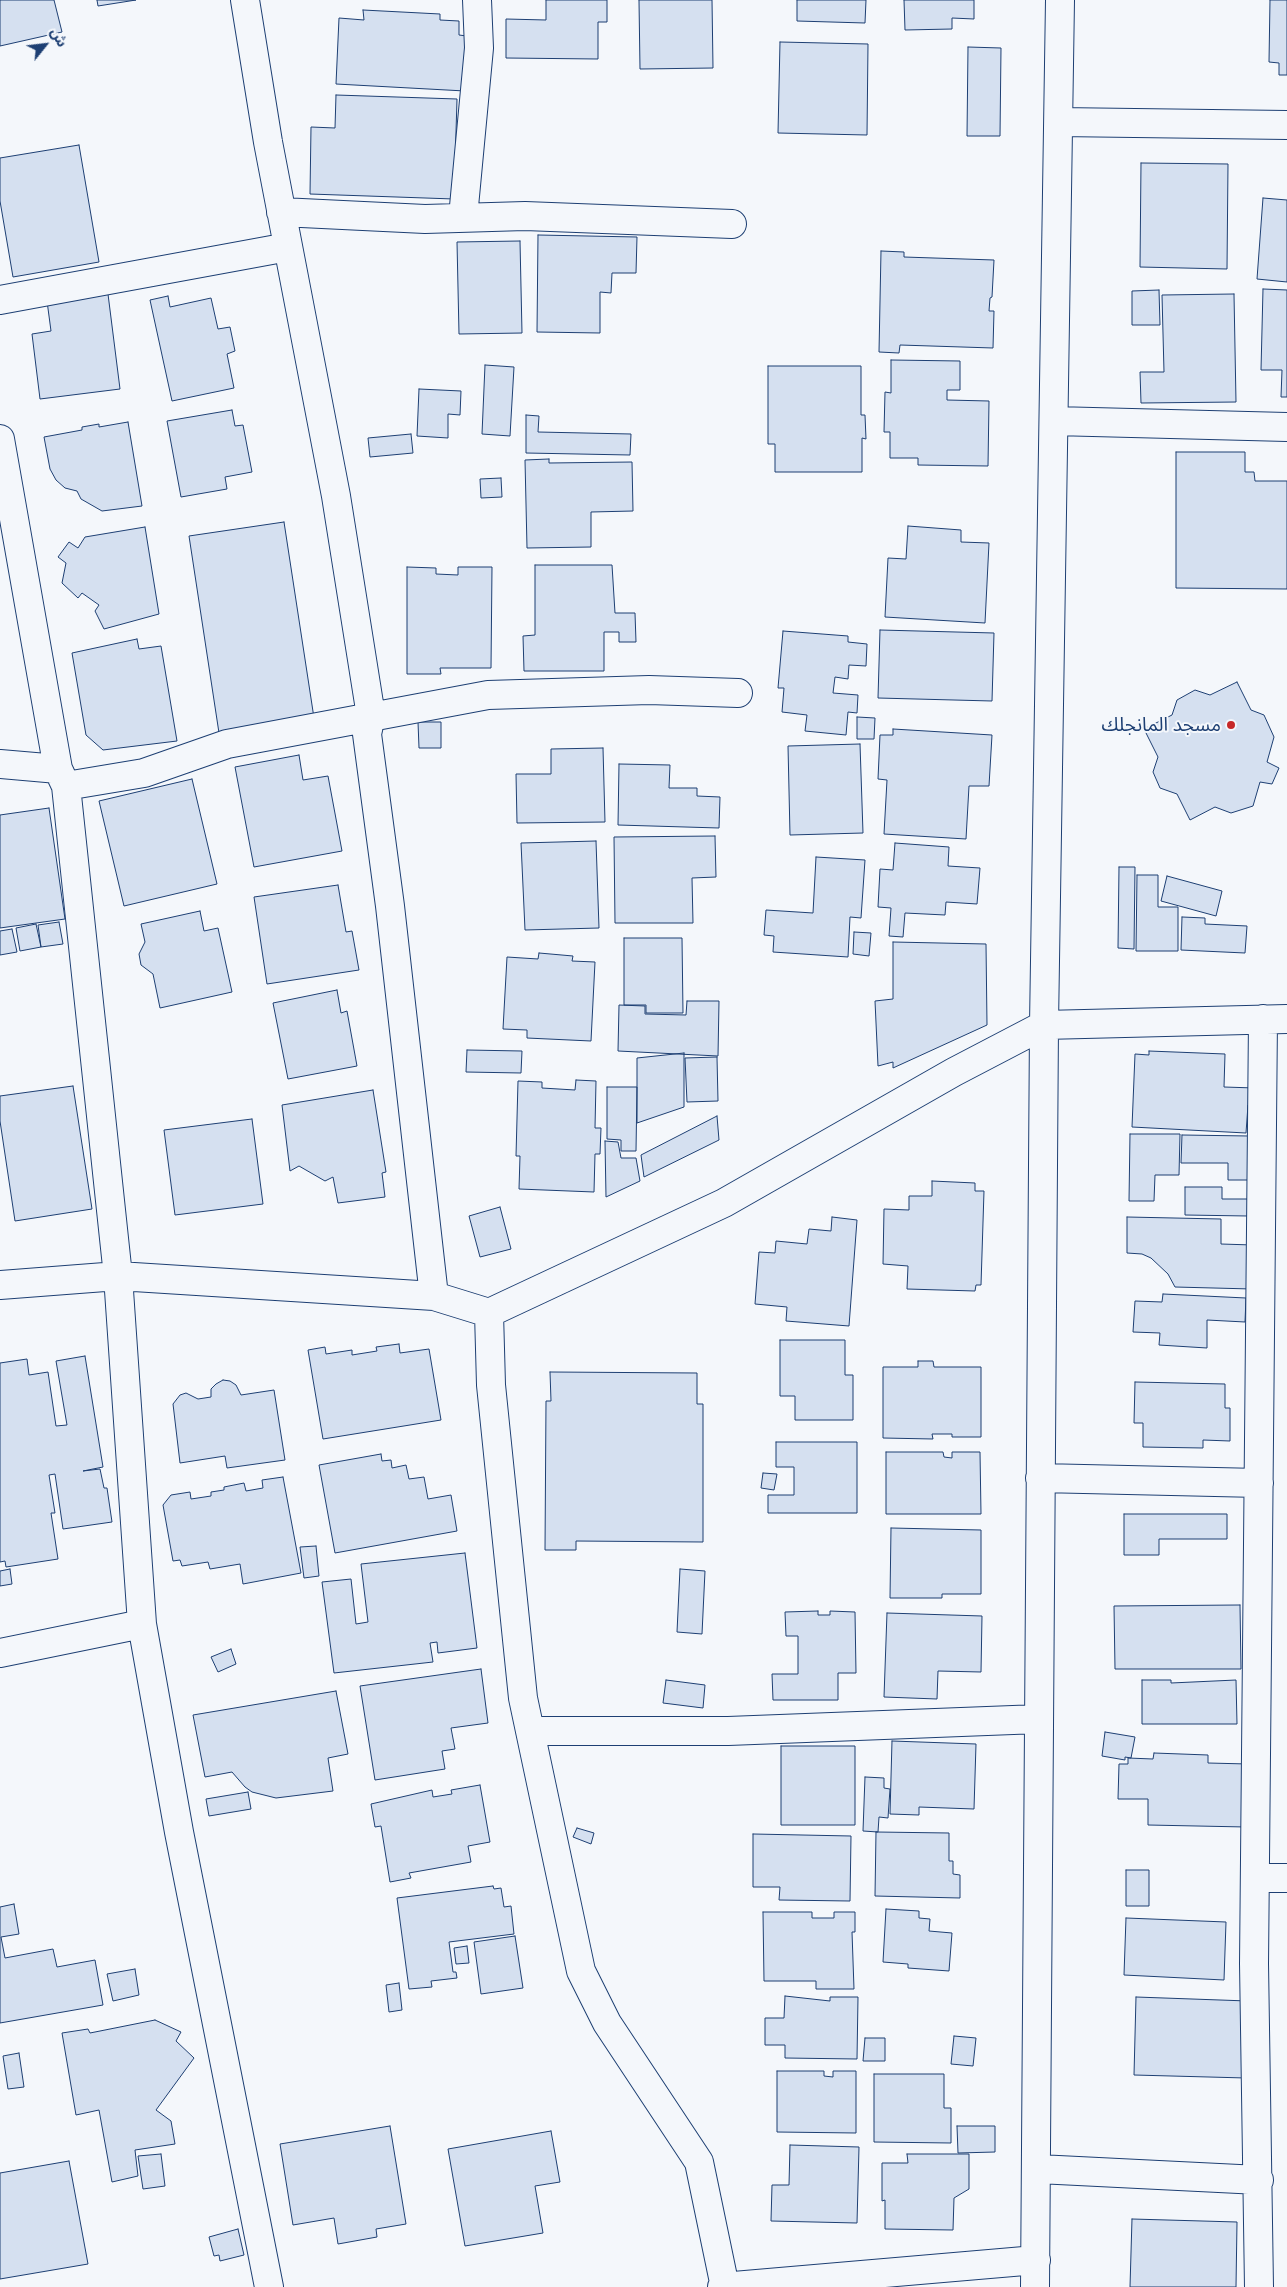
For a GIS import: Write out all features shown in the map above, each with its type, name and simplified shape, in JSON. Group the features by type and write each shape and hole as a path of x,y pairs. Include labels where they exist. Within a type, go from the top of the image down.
{"street":[{"path":"245,0 288,247 336,496 371,716 368,734 390,906 434,1296"},
{"path":"463,217 479,48 477,0"},
{"path":"1035,2287 1038,2170 1040,1478 1044,1025 1060,0"},
{"path":"1059,122 1287,126"},
{"path":"282,212 425,219 540,217 732,224"},
{"path":"0,300 288,247"},
{"path":"1054,421 1287,427"},
{"path":"0,439 62,777 118,1276 142,1624 179,1832 269,2287"},
{"path":"0,764 62,777 144,772 227,744 488,694 649,690 738,692"},
{"path":"0,1285 118,1276 434,1296 489,1313 724,1203 954,1072 1044,1025 1275,1019 1259,1483 1254,1963 1260,2287"},
{"path":"489,1313 491,1385 523,1698 581,1971 607,2023 699,2162 724,2287 1036,2260"},
{"path":"1040,1478 1259,1483"},
{"path":"0,1653 142,1624"},
{"path":"530,1732 728,1731 1039,1719"},
{"path":"1256,1878 1287,1878"},
{"path":"1038,2170 1259,2180"}],"building":[{"path":"0,0 54,0 62,32 0,46"},
{"path":"97,0 136,0 98,6"},
{"path":"546,0 607,0 607,22 598,22 598,59 506,58 506,19 546,20"},
{"path":"639,0 712,0 713,68 640,69"},
{"path":"797,0 866,0 865,23 797,21"},
{"path":"904,0 974,0 974,19 952,18 952,29 905,30"},
{"path":"1270,0 1287,0 1287,75 1279,75 1279,63 1269,62"},
{"path":"363,10 440,14 440,20 459,21 459,35 467,36 465,91 336,84 339,18 364,20"},
{"path":"780,42 868,44 867,135 778,133"},
{"path":"968,47 1001,48 1000,136 967,136"},
{"path":"336,95 457,99 454,199 310,194 311,127 335,128"},
{"path":"79,145 99,262 13,277 0,201 0,158"},
{"path":"1141,163 1228,164 1227,269 1140,267"},
{"path":"1263,198 1287,200 1287,282 1257,279"},
{"path":"538,235 637,237 636,273 612,273 611,293 600,292 600,333 537,332"},
{"path":"520,241 522,333 459,334 457,242"},
{"path":"881,251 904,252 904,257 994,260 992,297 990,298 989,311 994,311 993,348 900,345 899,353 879,352"},
{"path":"1263,289 1287,290 1287,397 1281,397 1282,370 1261,370"},
{"path":"1159,290 1160,325 1132,325 1132,291"},
{"path":"108,294 120,389 40,399 32,334 51,331 47,301"},
{"path":"1234,294 1236,402 1141,403 1140,372 1164,372 1162,295"},
{"path":"168,296 170,307 211,298 218,329 230,327 235,351 227,354 234,388 172,401 150,300"},
{"path":"891,360 960,361 960,390 947,390 947,400 989,401 988,466 918,465 918,458 890,458 890,432 884,432 885,392 891,393"},
{"path":"485,365 514,367 510,436 482,434"},
{"path":"768,366 861,366 861,415 865,415 866,439 862,438 862,472 775,472 775,444 768,444"},
{"path":"419,389 461,391 460,415 448,414 448,438 417,436"},
{"path":"232,410 235,426 243,425 252,472 225,477 227,489 181,497 167,421"},
{"path":"526,415 539,416 538,432 631,434 630,455 526,453"},
{"path":"128,422 142,506 102,511 81,499 77,491 65,488 56,480 50,469 44,437 82,430 82,427 99,424 99,427"},
{"path":"411,434 413,453 370,457 368,438"},
{"path":"1176,452 1245,452 1245,472 1254,472 1255,481 1287,481 1287,589 1176,588"},
{"path":"549,459 549,463 632,462 633,511 591,512 591,547 527,548 525,460"},
{"path":"501,478 502,497 481,498 480,479"},
{"path":"284,522 314,718 219,733 189,536"},
{"path":"908,526 961,530 961,542 989,543 985,623 885,617 888,558 906,559"},
{"path":"145,527 159,614 104,629 95,611 99,605 82,593 78,598 62,583 66,563 58,557 69,542 78,548 85,537"},
{"path":"535,565 612,565 615,613 635,613 636,642 619,642 619,632 604,632 604,671 524,671 523,636 535,635"},
{"path":"407,567 436,568 436,574 458,575 458,567 492,567 491,668 440,668 441,674 407,674"},
{"path":"880,630 994,633 992,701 878,698"},
{"path":"783,631 848,636 848,642 867,644 866,666 849,665 848,679 835,677 833,693 858,695 857,713 848,712 846,735 805,731 807,715 782,712 784,688 778,688"},
{"path":"137,639 139,649 161,646 177,741 103,750 86,735 72,653"},
{"path":"1237,682 1251,710 1264,715 1274,737 1267,762 1279,768 1272,784 1260,782 1253,806 1231,813 1215,807 1190,820 1177,794 1160,788 1153,772 1158,757 1144,729 1172,715 1177,700 1195,690 1210,695"},
{"path":"857,717 875,718 874,739 857,739"},
{"path":"418,722 441,722 441,748 419,748"},
{"path":"893,729 992,735 989,786 969,786 966,839 884,834 887,780 878,779 880,735 893,735"},
{"path":"860,744 863,833 790,835 788,746"},
{"path":"603,748 605,822 517,823 516,774 551,774 551,749"},
{"path":"299,755 303,780 328,776 342,851 254,867 235,767"},
{"path":"619,764 670,765 669,788 697,788 697,796 720,797 719,828 618,825"},
{"path":"192,779 217,884 124,906 99,801"},
{"path":"49,808 65,919 0,928 0,815"},
{"path":"715,836 716,877 692,878 693,923 615,923 614,837"},
{"path":"596,841 599,928 525,930 521,843"},
{"path":"895,843 949,847 948,866 980,868 977,904 946,902 945,915 905,913 903,937 889,936 891,908 878,907 880,869 893,870"},
{"path":"816,857 865,860 861,918 850,917 848,957 773,952 774,936 764,935 766,910 813,913"},
{"path":"1119,867 1135,867 1134,949 1118,948"},
{"path":"1137,875 1158,875 1158,907 1178,907 1178,951 1136,951"},
{"path":"1167,876 1222,891 1216,916 1161,901"},
{"path":"338,885 346,932 352,931 359,970 267,984 254,897"},
{"path":"200,911 204,931 218,928 232,992 160,1008 153,974 141,965 139,954 145,942 141,924"},
{"path":"1182,917 1205,918 1205,924 1247,926 1245,953 1181,950"},
{"path":"59,922 63,944 41,947 38,925"},
{"path":"36,924 41,947 20,951 16,928"},
{"path":"12,929 17,952 0,955 0,931"},
{"path":"854,932 871,933 869,956 853,954"},
{"path":"624,938 682,938 683,1013 646,1013 646,1005 624,1005"},
{"path":"893,942 986,944 987,1025 893,1068 893,1062 878,1066 875,1001 893,999"},
{"path":"539,953 573,956 572,961 595,962 591,1041 527,1038 527,1030 503,1029 507,957 538,959"},
{"path":"337,990 341,1013 347,1011 357,1066 288,1079 273,1003"},
{"path":"687,1001 719,1001 718,1056 618,1051 619,1005 645,1006 645,1014 686,1015"},
{"path":"467,1050 522,1051 521,1073 466,1072"},
{"path":"1149,1051 1225,1054 1224,1087 1255,1088 1254,1105 1248,1105 1246,1133 1132,1127 1135,1054 1149,1055"},
{"path":"684,1053 684,1107 637,1123 637,1058"},
{"path":"717,1057 718,1101 687,1102 685,1058"},
{"path":"576,1080 596,1081 595,1128 601,1128 600,1154 595,1154 594,1192 519,1189 520,1156 516,1156 518,1081 542,1082 542,1088 575,1090"},
{"path":"73,1086 92,1209 15,1221 0,1121 0,1096"},
{"path":"607,1087 637,1087 636,1151 621,1151 621,1140 607,1139"},
{"path":"373,1090 386,1172 382,1173 385,1197 338,1203 333,1177 325,1181 299,1166 290,1171 282,1105"},
{"path":"717,1116 719,1140 644,1177 641,1155"},
{"path":"252,1119 263,1204 175,1215 164,1130"},
{"path":"1130,1134 1180,1134 1179,1175 1155,1175 1154,1201 1129,1201"},
{"path":"1182,1135 1249,1136 1248,1180 1228,1180 1228,1163 1181,1163"},
{"path":"605,1141 618,1142 621,1158 636,1158 640,1181 606,1197"},
{"path":"932,1181 975,1183 975,1191 984,1191 981,1285 976,1285 975,1291 907,1289 908,1266 883,1264 884,1209 909,1210 909,1196 932,1196"},
{"path":"1185,1187 1222,1187 1222,1199 1248,1199 1248,1216 1185,1215"},
{"path":"500,1207 511,1249 480,1257 469,1216"},
{"path":"832,1217 857,1220 849,1326 786,1321 787,1307 755,1304 759,1252 775,1253 776,1241 807,1244 809,1229 831,1231"},
{"path":"1127,1217 1221,1219 1221,1244 1253,1245 1252,1289 1175,1287 1168,1274 1151,1258 1142,1254 1127,1253"},
{"path":"1163,1294 1246,1298 1245,1322 1207,1320 1207,1348 1159,1345 1160,1333 1133,1332 1135,1301 1162,1302"},
{"path":"780,1340 845,1340 845,1375 853,1375 853,1420 795,1420 795,1396 780,1396"},
{"path":"399,1344 400,1353 429,1349 441,1420 323,1439 308,1350 325,1347 326,1354 352,1350 352,1355 377,1351 376,1347"},
{"path":"85,1356 103,1467 83,1471 100,1469 104,1488 107,1488 112,1522 63,1529 55,1474 49,1475 55,1513 51,1513 58,1559 6,1567 5,1561 0,1562 0,1363 27,1359 29,1375 48,1372 56,1426 67,1425 56,1361"},
{"path":"918,1361 933,1361 934,1367 981,1367 981,1437 952,1437 952,1434 932,1434 933,1439 883,1438 883,1367 918,1367"},
{"path":"550,1372 697,1373 697,1404 703,1404 703,1542 576,1541 576,1550 545,1550 546,1401 551,1401"},
{"path":"223,1380 230,1381 236,1385 241,1395 274,1390 285,1460 227,1468 225,1456 180,1463 173,1404 180,1395 186,1393 198,1399 211,1397 211,1389"},
{"path":"1135,1382 1225,1384 1225,1408 1230,1408 1230,1441 1203,1440 1203,1448 1143,1447 1143,1423 1134,1423"},
{"path":"776,1442 857,1442 857,1513 768,1513 768,1495 794,1495 794,1467 776,1467"},
{"path":"886,1452 943,1452 944,1457 952,1458 952,1452 980,1452 981,1514 886,1514"},
{"path":"381,1454 382,1461 391,1460 392,1468 406,1465 409,1479 424,1477 428,1499 451,1495 457,1531 335,1553 319,1465"},
{"path":"763,1473 777,1474 774,1490 761,1488"},
{"path":"283,1477 301,1573 243,1584 240,1564 210,1569 208,1562 182,1566 180,1560 173,1561 163,1505 171,1495 190,1492 191,1499 211,1496 211,1492 244,1483 246,1491 263,1488 262,1480"},
{"path":"1124,1514 1227,1514 1227,1539 1159,1539 1159,1555 1124,1555"},
{"path":"891,1528 981,1530 981,1594 942,1594 942,1598 890,1598"},
{"path":"316,1546 319,1576 304,1578 300,1547"},
{"path":"465,1553 477,1648 438,1653 437,1642 430,1643 433,1662 334,1673 322,1582 351,1579 356,1624 368,1622 361,1564"},
{"path":"10,1569 12,1584 0,1586 0,1571"},
{"path":"680,1569 705,1571 702,1634 677,1632"},
{"path":"1240,1605 1241,1669 1115,1669 1114,1606"},
{"path":"818,1611 818,1615 830,1615 830,1611 855,1612 856,1673 838,1673 838,1700 773,1700 772,1674 798,1674 798,1636 786,1636 785,1612"},
{"path":"887,1613 982,1616 981,1672 938,1671 937,1699 884,1697"},
{"path":"231,1649 236,1664 218,1672 211,1657"},
{"path":"481,1669 488,1723 451,1728 455,1749 442,1751 445,1769 375,1780 360,1686"},
{"path":"666,1680 705,1685 703,1708 663,1703"},
{"path":"1142,1680 1171,1680 1171,1683 1236,1680 1237,1724 1142,1724"},
{"path":"336,1691 348,1754 328,1758 333,1791 276,1798 252,1792 232,1772 205,1777 193,1715"},
{"path":"1105,1732 1135,1737 1131,1758 1125,1757 1125,1760 1102,1756"},
{"path":"892,1741 976,1744 974,1809 919,1807 919,1815 890,1814"},
{"path":"781,1746 855,1746 855,1825 781,1825"},
{"path":"1154,1753 1208,1755 1208,1763 1248,1764 1246,1827 1148,1825 1148,1799 1118,1799 1119,1764 1128,1764 1128,1758 1153,1759"},
{"path":"865,1777 884,1778 884,1788 890,1789 888,1818 879,1817 878,1832 863,1831"},
{"path":"480,1785 490,1842 468,1846 471,1862 409,1873 411,1878 390,1882 381,1826 375,1827 371,1804 432,1790 433,1797 452,1794 451,1790"},
{"path":"248,1792 251,1809 209,1816 206,1799"},
{"path":"577,1828 594,1833 591,1844 573,1837"},
{"path":"876,1832 949,1833 949,1861 953,1861 953,1874 960,1875 960,1898 875,1896"},
{"path":"753,1834 851,1836 850,1901 779,1900 780,1887 753,1887"},
{"path":"1126,1870 1149,1870 1149,1906 1126,1906"},
{"path":"493,1886 494,1889 501,1888 504,1907 511,1906 514,1934 449,1942 453,1972 456,1972 457,1978 431,1981 432,1987 409,1989 397,1898"},
{"path":"14,1904 19,1934 1,1937 5,1958 53,1949 57,1967 95,1960 103,2005 0,2023 0,1907"},
{"path":"886,1909 919,1911 919,1918 930,1919 929,1931 952,1933 949,1971 908,1968 908,1964 883,1962"},
{"path":"763,1912 812,1912 812,1918 834,1918 834,1912 855,1912 855,1932 852,1932 854,1989 816,1989 816,1981 764,1981"},
{"path":"1126,1918 1226,1922 1224,1980 1124,1975"},
{"path":"515,1936 523,1988 481,1994 474,1942"},
{"path":"467,1946 469,1963 456,1964 454,1948"},
{"path":"135,1969 139,1995 113,2001 107,1974"},
{"path":"399,1983 402,2010 389,2012 386,1985"},
{"path":"785,1996 830,2001 830,1997 858,1997 857,2059 785,2058 785,2045 765,2045 765,2018 784,2018"},
{"path":"1136,1997 1248,2001 1246,2078 1134,2075"},
{"path":"155,2020 181,2032 176,2041 194,2058 156,2110 171,2121 175,2144 135,2150 138,2176 112,2182 99,2110 76,2115 62,2033 88,2029 90,2033"},
{"path":"954,2036 976,2038 973,2066 951,2064"},
{"path":"865,2038 885,2038 885,2061 863,2061"},
{"path":"19,2053 24,2087 8,2089 3,2056"},
{"path":"777,2071 824,2071 824,2076 833,2077 833,2071 856,2071 856,2133 777,2132"},
{"path":"874,2074 944,2074 944,2108 951,2108 951,2143 874,2142"},
{"path":"390,2126 406,2224 376,2229 377,2237 338,2244 334,2218 293,2225 280,2144"},
{"path":"957,2126 995,2126 995,2152 958,2153"},
{"path":"551,2131 560,2182 535,2186 543,2233 465,2246 448,2149"},
{"path":"790,2145 859,2147 857,2223 771,2221 772,2185 789,2185"},
{"path":"161,2154 165,2186 143,2189 138,2156"},
{"path":"907,2154 969,2154 969,2189 954,2198 953,2230 885,2229 885,2200 882,2201 882,2163 908,2163"},
{"path":"69,2161 88,2264 0,2279 0,2173"},
{"path":"1132,2219 1237,2222 1236,2287 1130,2287"},
{"path":"238,2229 244,2255 220,2261 219,2255 214,2256 209,2237"}],"place":[{"name":"مسجد المانجلك","path":"1231,725"}]}
